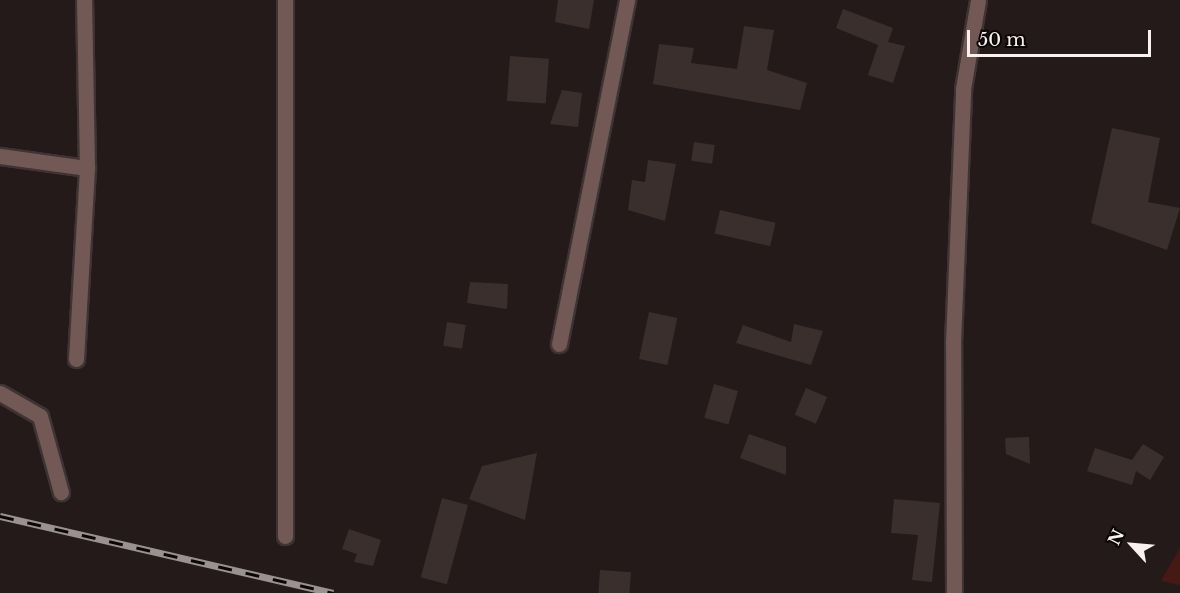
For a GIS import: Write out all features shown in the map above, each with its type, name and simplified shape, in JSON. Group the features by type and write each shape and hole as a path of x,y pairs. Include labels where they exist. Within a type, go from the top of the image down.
{"street":[{"path":"76,359 87,168 84,0"},
{"path":"285,0 285,536"},
{"path":"559,344 627,0"},
{"path":"954,593 953,343 963,89 978,0"},
{"path":"0,156 87,168"},
{"path":"0,393 40,416 61,492"}],"shaded area":[{"path":"1180,548 1180,585 1161,581"}],"building":[{"path":"558,0 594,0 589,29 555,22"},
{"path":"843,9 893,28 888,42 905,46 893,83 868,75 878,45 836,28"},
{"path":"744,26 774,30 767,70 807,83 800,110 653,84 659,44 694,48 691,63 737,69"},
{"path":"510,56 549,59 546,104 507,101"},
{"path":"562,90 582,93 578,127 550,124"},
{"path":"1112,128 1160,138 1148,202 1180,208 1167,250 1091,223"},
{"path":"694,142 715,145 712,164 691,161"},
{"path":"648,160 676,164 665,221 628,210 632,180 645,182"},
{"path":"720,210 776,223 770,246 715,233"},
{"path":"470,282 508,284 507,309 467,303"},
{"path":"649,312 677,318 667,365 639,359"},
{"path":"447,322 466,325 462,349 443,346"},
{"path":"794,324 823,331 811,365 736,343 743,325 791,342"},
{"path":"714,384 738,391 728,425 704,418"},
{"path":"806,388 827,397 816,424 795,415"},
{"path":"749,434 786,447 786,475 740,458"},
{"path":"1029,437 1030,464 1006,454 1005,438"},
{"path":"1143,444 1164,457 1150,480 1136,471 1132,485 1087,471 1095,448 1132,460"},
{"path":"537,453 525,520 469,499 482,466"},
{"path":"442,498 468,505 447,584 421,577"},
{"path":"894,499 940,503 932,582 912,580 918,535 891,533"},
{"path":"349,529 381,540 373,566 354,562 357,554 342,549"},
{"path":"600,570 631,572 629,593 598,593"}],"railway":[{"path":"0,516 333,593"}]}
